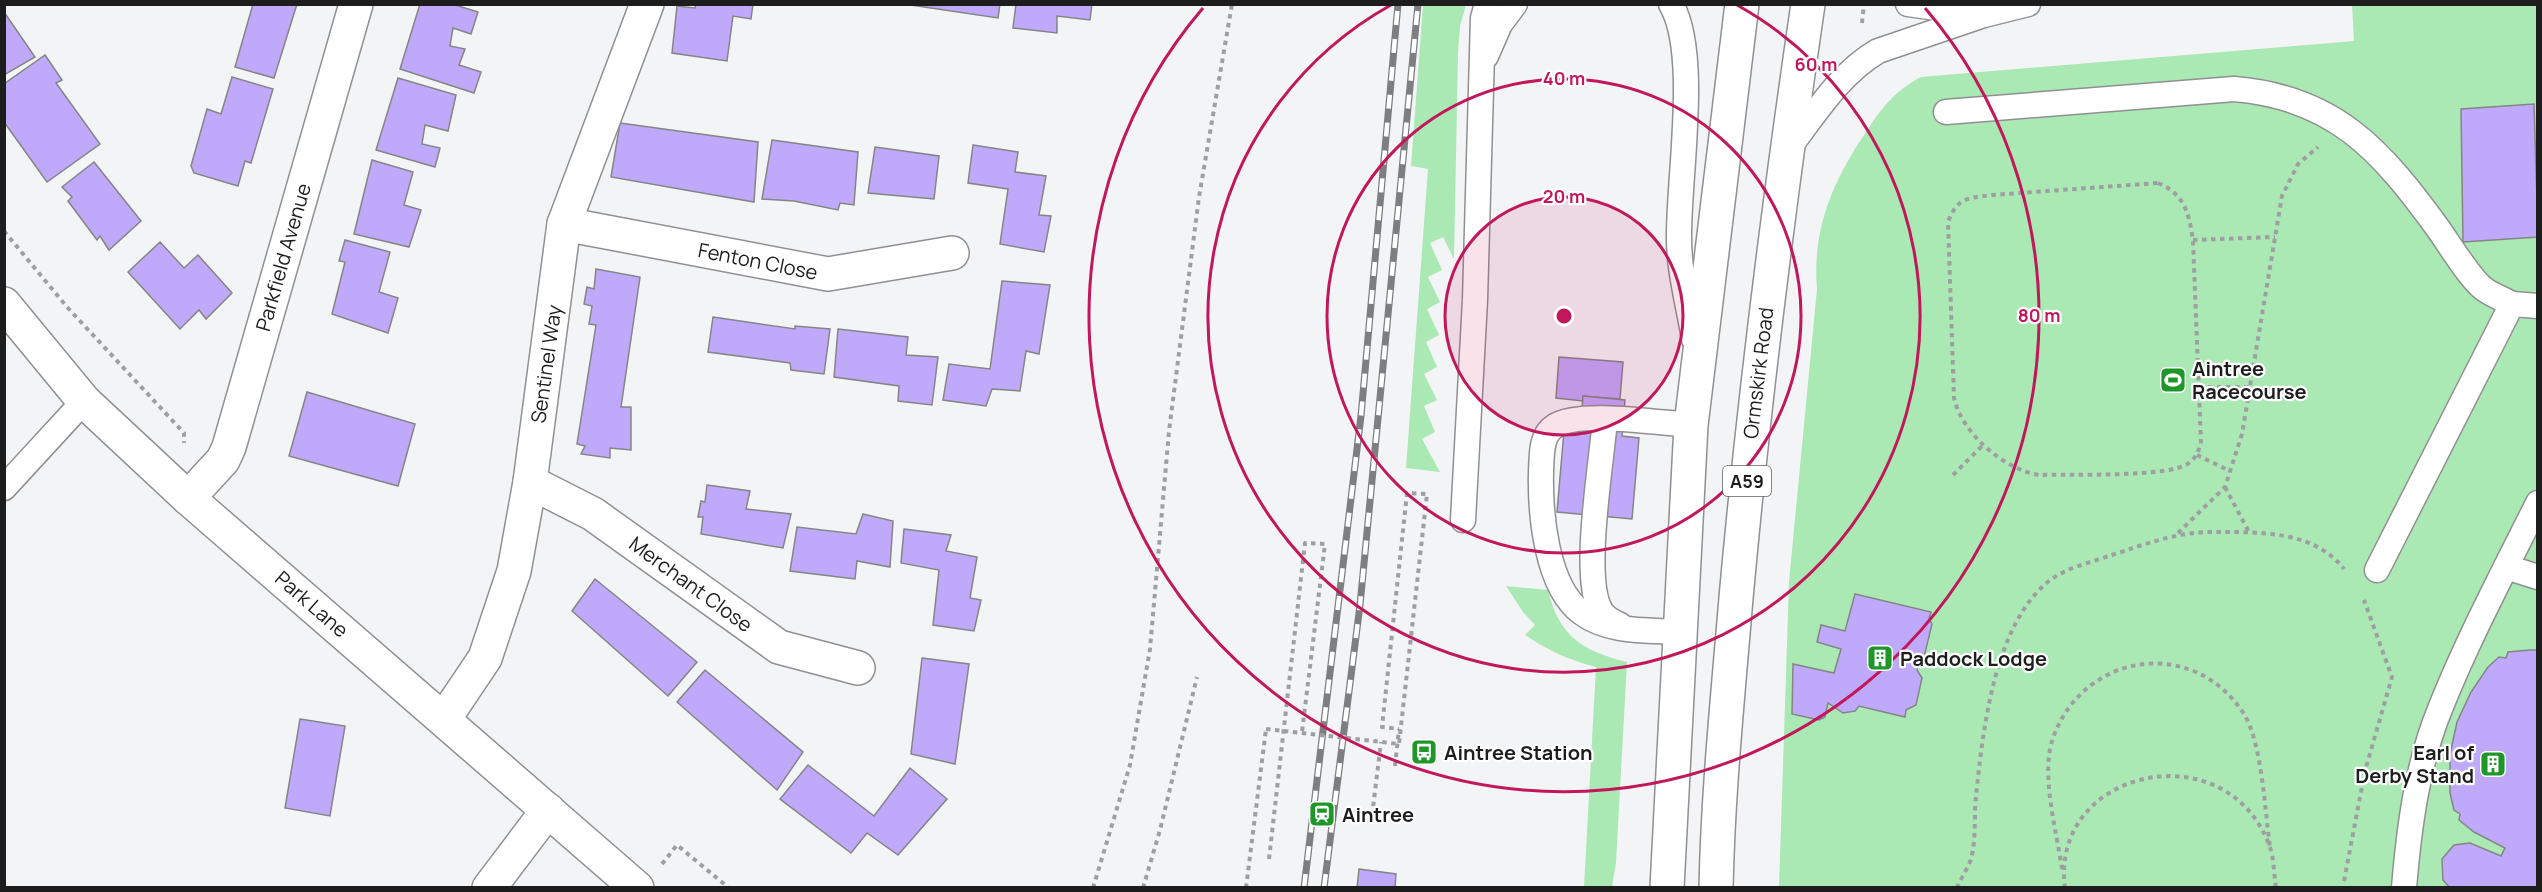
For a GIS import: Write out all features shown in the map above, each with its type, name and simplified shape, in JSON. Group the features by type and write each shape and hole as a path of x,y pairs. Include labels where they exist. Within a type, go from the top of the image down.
{"main road":[{"name":"Parkfield Avenue","path":"188,498 223,460 229,447 356,4"},
{"name":"Sentinel Way","path":"444,719 485,658 498,627 514,571 530,482 564,224 647,4"},
{"path":"1666,888 1691,425 1742,4"},
{"name":"Ormskirk Road","path":"1716,888 1717,810 1751,435 1785,153 1808,4"},
{"name":"Fenton Close","path":"564,224 828,274 952,254"},
{"name":"Park Lane","path":"4,303 84,402 188,498 548,810 647,879"},
{"name":"Merchant Close","path":"530,482 593,514 779,647 858,668"},
{"path":"489,888 548,810"}],"lane":[{"path":"1463,520 1475,300 1483,18 1487,4"},
{"path":"1482,66 1500,24 1515,4"},
{"path":"1671,4 1679,18 1686,79 1679,242 1698,368"},
{"path":"1908,4 1984,15"},
{"path":"1785,153 1834,89 1862,60 1878,51 1984,15 2028,4"},
{"path":"1946,112 2234,89 2267,92 2307,105 2346,125 2380,155 2419,202 2482,288 2512,304 2538,306"},
{"path":"2377,570 2512,304"},
{"path":"4,488 84,402"},
{"path":"1605,419 1592,567 1595,594 1602,612 1612,621 1630,629"},
{"path":"1679,632 1601,625 1580,612 1566,593 1552,563 1543,530 1540,501 1544,440 1552,427 1564,421 1605,419 1691,425"},
{"path":"2404,888 2412,814 2439,711 2538,503"},
{"path":"2506,567 2538,577"}],"path":[{"path":"1093,888 1130,765 1150,649 1169,431 1198,197 1232,4"},
{"path":"2178,534 2224,487 2230,471 2241,434 2283,196 2298,164 2346,125"},
{"path":"2158,183 2173,189 2183,201 2189,215 2193,240 2201,444 2197,455 2189,464 2163,471 2038,475 2027,473 2013,466 1984,444 1963,422 1954,398 1948,222 1954,207 1968,198 1992,195 2158,183"},
{"path":"4,231 66,307 184,433"},
{"path":"2193,240 2275,237"},
{"path":"2199,387 2250,387"},
{"path":"1953,475 1984,444"},
{"path":"2197,455 2230,471"},
{"path":"2224,487 2250,534"},
{"path":"1246,888 1266,729 1302,732 1381,742 1390,743 1399,744 1427,494 1407,493 1382,727 1399,729 1398,738 1397,747 1396,756 1395,765"},
{"path":"1956,888 1972,856 1984,735 1997,674 2013,627 2032,596 2051,579 2081,566 2178,534 2250,534 2290,537 2316,546 2346,572"},
{"path":"1269,859 1305,543 1325,544 1302,732"},
{"path":"2344,881 2365,771 2392,677 2362,597"},
{"path":"2065,888 2049,780 2052,740 2065,710 2085,688 2110,672 2135,664 2161,663 2186,668 2210,680 2229,696 2243,713 2253,732 2276,887"},
{"path":"1143,888 1197,677"},
{"path":"1371,824 1381,742"},
{"path":"2062,869 2070,838 2091,807 2120,785 2155,775 2192,777 2225,791 2253,815 2270,848"},
{"path":"647,879 677,845 729,888"}],"green space":[{"path":"1423,5 1466,5 1460,26 1458,53 1454,259 1443,237 1430,243 1442,270 1428,277 1440,302 1427,309 1439,335 1426,342 1437,367 1424,374 1437,400 1424,406 1435,432 1422,439 1440,472 1406,468 1428,169 1411,166"},
{"name":"Aintree Racecourse","path":"2352,5 2537,5 2537,887 1779,888 1789,582 1817,289 1818,247 1821,227 1834,189 1864,135 1888,102 1921,77 2354,41"},
{"path":"1506,586 1548,590 1559,620 1575,640 1598,653 1627,662 1616,862 1612,887 1584,887 1596,667 1559,654 1525,635 1535,625 1523,612"}],"building":[{"path":"253,4 297,4 274,78 235,67"},
{"path":"420,4 452,4 478,12 471,34 453,28 450,46 465,49 459,65 481,72 474,93 400,69"},
{"path":"696,4 753,4 751,19 733,16 727,61 672,53 677,6 695,8"},
{"path":"904,4 1000,4 998,18"},
{"path":"1016,4 1092,4 1090,20 1057,16 1057,33 1013,28"},
{"path":"4,12 35,57 4,75"},
{"path":"45,55 62,80 56,83 100,144 47,182 4,122 4,84"},
{"path":"232,77 273,89 251,163 245,161 238,186 194,173 191,166 207,109 221,114"},
{"path":"398,78 456,95 448,131 425,125 422,144 440,148 435,167 376,150"},
{"path":"2534,104 2538,237 2463,242 2461,109"},
{"path":"620,123 758,142 754,202 611,177"},
{"path":"772,140 858,152 854,205 840,203 838,210 794,201 762,199"},
{"path":"973,145 1018,152 1015,172 1046,176 1039,215 1051,216 1044,252 1000,244 1008,189 968,183"},
{"path":"875,147 939,156 934,199 868,193"},
{"path":"372,160 413,172 404,205 421,210 409,247 354,234"},
{"path":"94,162 141,221 109,250 100,236 97,240 68,201 72,197 62,187"},
{"path":"345,240 390,252 379,292 398,298 388,333 332,314 345,262 339,261"},
{"path":"160,242 184,268 198,255 232,293 206,319 199,310 180,329 128,272"},
{"path":"596,269 640,277 621,407 631,407 631,450 610,448 610,458 581,454 585,446 577,444 596,325 589,324 592,306 584,304 587,287 594,289"},
{"path":"1002,281 1050,285 1039,354 1026,351 1020,391 992,389 986,406 943,400 949,364 990,369"},
{"path":"713,317 795,329 795,326 830,329 824,374 791,370 790,363 708,352"},
{"path":"838,329 908,337 906,355 938,357 932,405 898,401 899,386 834,377"},
{"path":"1559,357 1623,362 1620,399 1583,396 1583,401 1556,398"},
{"path":"307,392 415,424 398,486 289,456"},
{"path":"1583,396 1625,400 1622,436 1639,438 1632,519 1557,512 1564,431 1580,433"},
{"path":"707,485 750,491 746,509 791,514 783,548 701,534 703,517 698,517 701,501 705,502"},
{"path":"863,514 893,521 890,567 857,561 855,579 790,571 797,527 856,534"},
{"path":"904,529 951,535 946,551 977,557 970,598 981,600 974,631 933,625 939,570 901,563"},
{"path":"595,579 697,662 668,696 572,611"},
{"name":"Paddock Lodge","path":"1855,594 1931,612 1929,619 1932,624 1924,657 1919,659 1917,670 1922,678 1916,705 1906,710 1905,717 1859,706 1855,711 1843,713 1828,703 1825,717 1819,720 1792,714 1793,664 1834,673 1841,649 1817,642 1821,625 1845,631"},
{"name":"Earl of Derby Stand","path":"2538,650 2538,888 2450,888 2443,880 2442,859 2454,845 2470,843 2501,856 2505,848 2474,832 2459,820 2460,814 2454,810 2450,793 2450,754 2457,722 2471,692 2488,667 2499,657 2506,658 2508,652"},
{"path":"922,658 969,664 955,764 911,754"},
{"path":"705,670 803,752 777,790 677,702"},
{"path":"300,719 345,726 330,816 285,808"},
{"path":"808,765 874,816 910,768 947,799 898,855 867,833 851,853 780,799"},
{"path":"1359,869 1396,874 1395,888 1357,888"}],"railway":[{"path":"1304,888 1361,416 1398,4"},
{"path":"1324,888 1360,605 1418,4"}],"place":[{"name":"Aintree Racecourse","path":"2173,380"},
{"name":"Paddock Lodge","path":"1880,658"},
{"name":"Aintree Station","path":"1424,752"},
{"name":"Earl of Derby Stand","path":"2493,764"},
{"name":"Aintree","path":"1322,814"}]}
